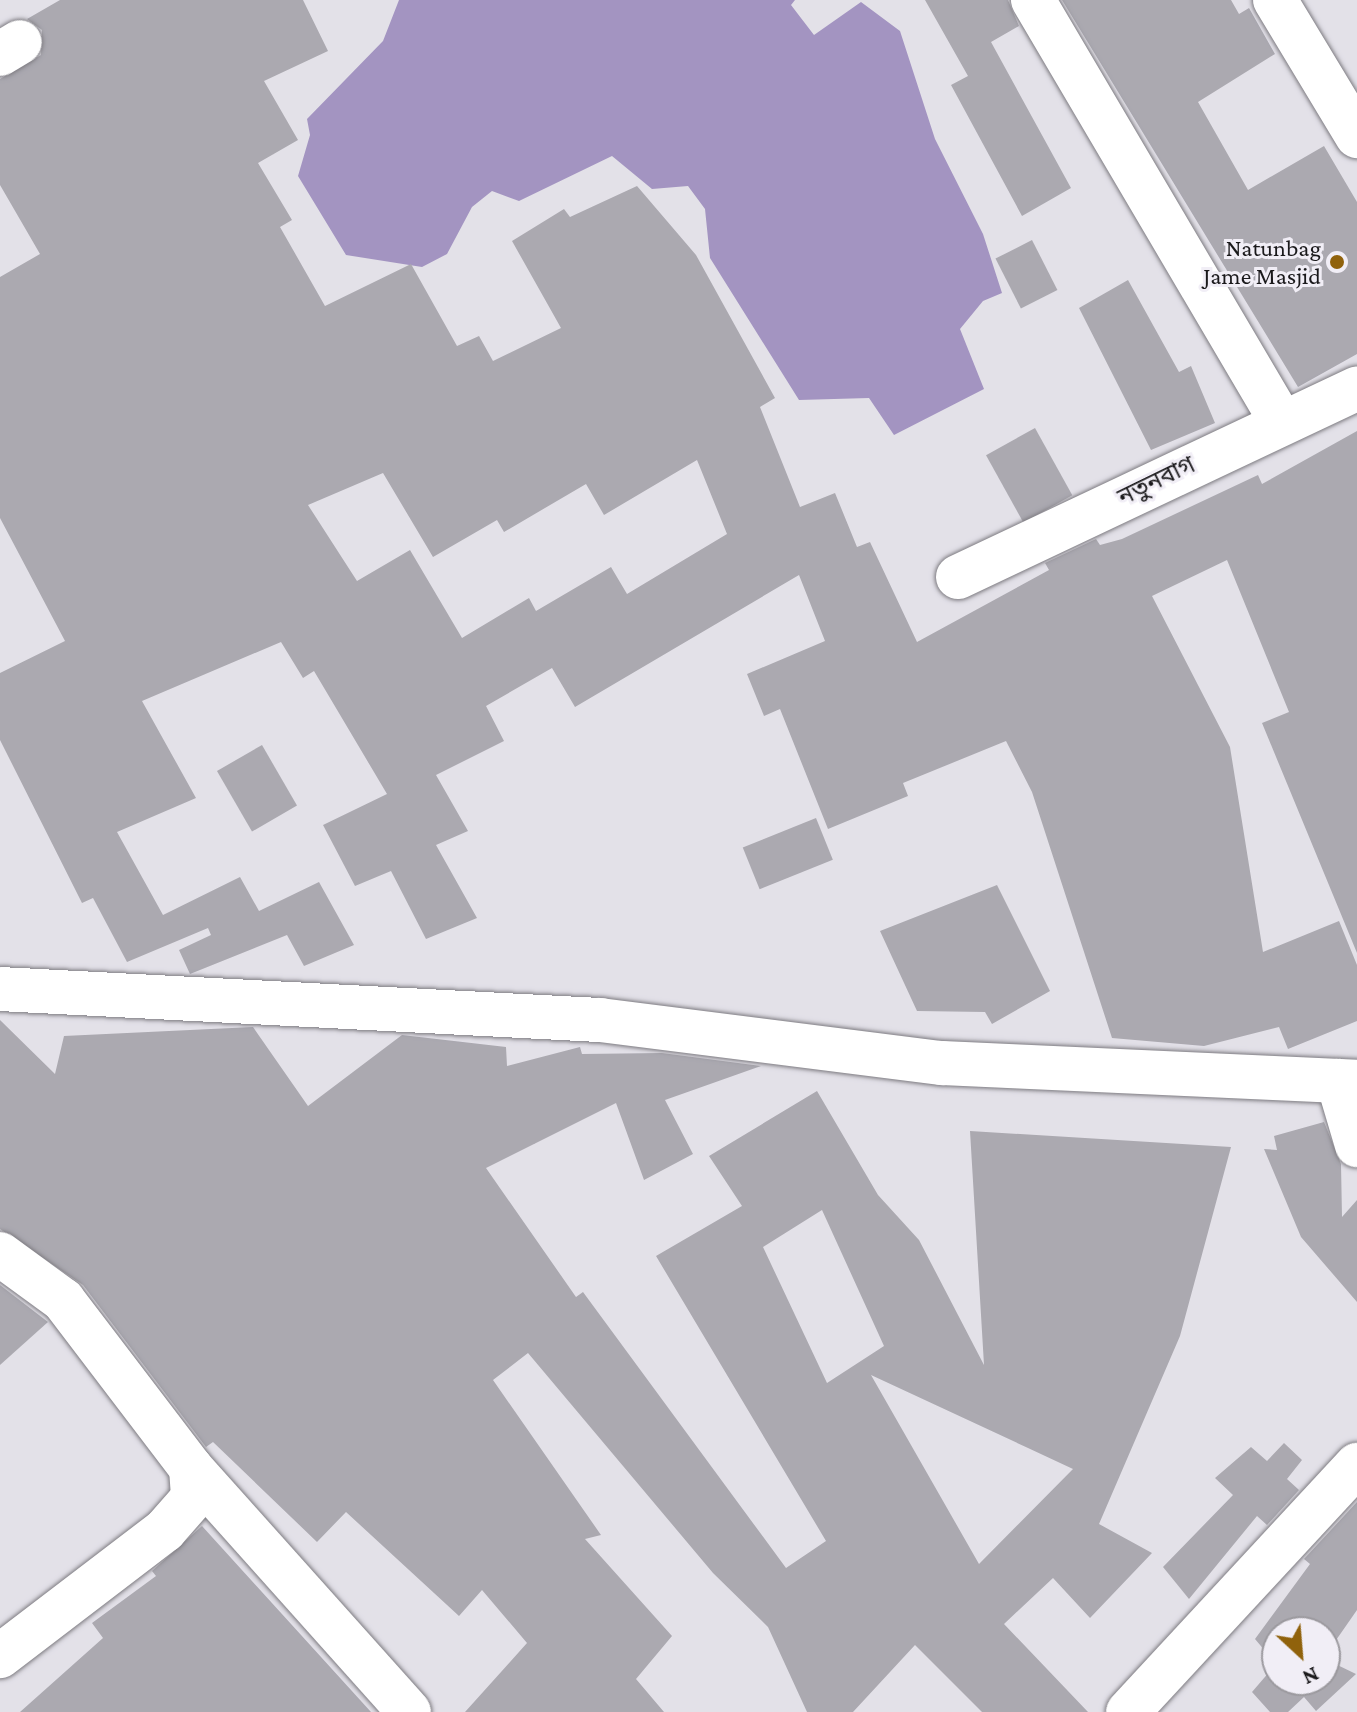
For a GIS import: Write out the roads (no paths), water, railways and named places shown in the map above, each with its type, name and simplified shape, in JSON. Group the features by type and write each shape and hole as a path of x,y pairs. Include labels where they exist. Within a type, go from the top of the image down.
{"street":[{"path":"1033,0 1280,419"},
{"path":"1275,0 1357,136"},
{"name":"নতুনবাগ","path":"958,577 1280,419 1357,388"},
{"path":"0,989 600,1020 942,1063 1348,1082 1357,1145"},
{"path":"0,1254 63,1300 191,1468 409,1712"},
{"path":"1128,1712 1357,1465"},
{"path":"0,1656 165,1530 193,1498 191,1468"}],"place":[{"name":"Natunbag Jame Masjid","path":"1337,262"}]}
